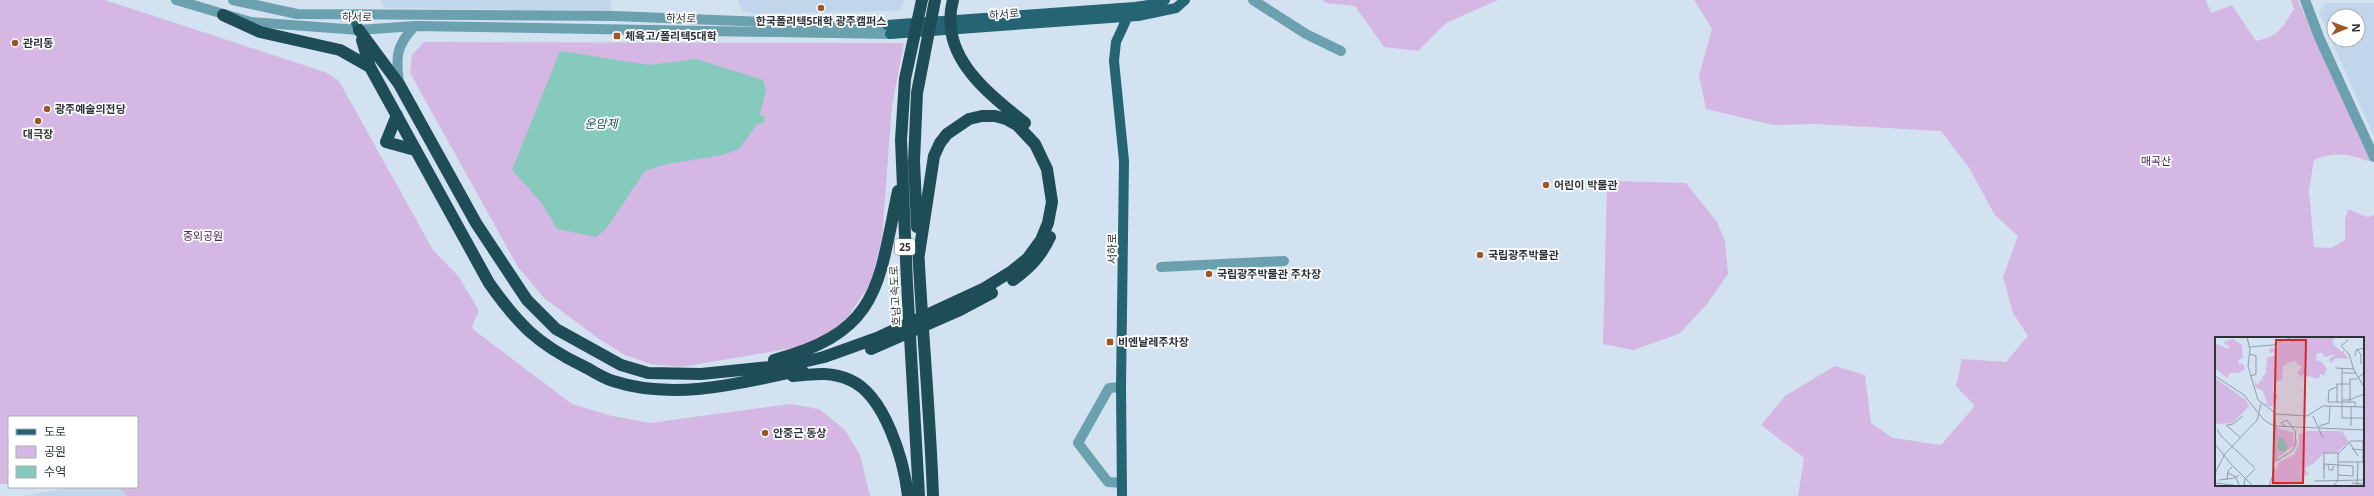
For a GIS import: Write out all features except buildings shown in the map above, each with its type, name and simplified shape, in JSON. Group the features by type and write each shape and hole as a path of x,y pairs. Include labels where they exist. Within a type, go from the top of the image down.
{"highway":[{"name":"호남고속도로","path":"919,496 902,172 902,140 905,79 922,0"},
{"name":"25","path":"932,496 931,433 923,350 914,161 917,93 935,0"},
{"path":"756,380 826,365 858,355 896,334 959,306 1030,268 1043,252 1052,234 1057,198 1056,179 1051,161 1041,142 1025,123 988,94 973,77 961,58 952,38 951,7 953,0"},
{"path":"223,15 266,34 340,50 370,67"},
{"path":"359,30 399,84 476,223 527,300 556,329 622,365 648,373 701,374 790,364 824,357 896,334"},
{"path":"359,30 370,67 397,115 414,150 489,283 510,313 528,333 565,358 612,381 657,389 704,387 827,373 851,380 870,395 885,419 906,474 908,496"},
{"path":"397,115 386,142 414,150"},
{"path":"919,254 934,156 940,143 958,125 975,117 995,116 1017,125 1035,144 1047,169 1052,202 1048,222 1041,240 1027,259 959,306"},
{"path":"741,369 818,346 835,337 853,322 869,301 881,273 902,172"}],"main road":[{"name":"하서로","path":"988,23 1135,7 1156,4 1165,0"},
{"name":"하서로","path":"888,29 1128,16 1176,8 1185,0"},
{"name":"서하로","path":"1122,496 1121,387 1124,161 1114,61 1116,42 1128,16 1135,7"},
{"path":"353,16 359,30"}],"street":[{"name":"하서로","path":"176,0 251,22 359,30 415,26 888,29"},
{"name":"하서로","path":"233,0 297,14 353,16 615,16 863,26 888,29"},
{"path":"1252,0 1306,34 1340,51"},
{"path":"2305,0 2319,37 2374,157"},
{"path":"399,84 396,60 399,48 404,37 415,26"},
{"path":"1161,266 1284,262"},
{"path":"1121,387 1109,388 1078,443 1108,482 1122,483"}],"shaded area":[{"path":"381,0 611,0 611,11 384,8"},
{"name":"한국폴리텍5대학 광주캠퍼스","path":"737,0 904,0 900,11 754,14 742,11"},
{"path":"2326,3 2374,3 2374,137 2335,48 2366,48 2366,8 2326,8 2326,28 2319,12"},
{"path":"65,488 120,488 124,491 127,496 25,496"}],"green space":[{"name":"중외공원","path":"0,0 105,0 325,72 339,81 433,250 459,277 479,311 472,326 474,330 572,404 612,416 650,423 790,404 819,409 845,430 860,455 870,496 127,496 119,488 138,488 138,416 8,416 8,484 0,484"},
{"path":"1322,0 1498,0 1446,23 1418,51 1384,47 1355,6 1326,3"},
{"name":"매곡산","path":"1694,0 2206,0 2211,13 2232,5 2256,41 2275,34 2287,21 2294,9 2291,0 2298,0 2371,162 2349,155 2329,155 2314,160 2309,190 2314,247 2331,248 2345,240 2345,219 2348,209 2367,217 2374,215 2374,496 1798,496 1804,458 1761,425 1785,396 1835,366 1865,375 1871,423 1893,438 1941,445 1975,406 1956,386 1962,359 2006,362 2028,336 2013,313 2003,277 2018,236 1994,214 1970,169 1941,131 1816,124 1773,125 1706,109 1699,75 1712,29"},
{"path":"424,42 904,43 892,105 882,238 871,282 848,317 826,336 793,348 681,367 651,364 625,355 599,339 544,298 518,267 410,73 412,55"},
{"path":"1613,181 1686,183 1717,222 1725,241 1728,274 1707,304 1679,334 1633,350 1603,344 1607,184"}],"water":[{"name":"운암제","path":"560,51 649,65 696,59 763,80 766,89 760,115 765,117 763,123 757,124 740,148 723,155 667,164 645,171 606,229 596,237 557,229 541,202 512,170"}],"place":[{"name":"한국폴리텍5대학 광주캠퍼스","path":"821,8"},
{"name":"체육고/폴리텍5대학","path":"617,36"},
{"name":"관리동","path":"15,43"},
{"name":"광주예술의전당","path":"47,109"},
{"name":"대극장","path":"38,121"},
{"name":"어린이 박물관","path":"1546,185"},
{"name":"국립광주박물관","path":"1480,255"},
{"name":"국립광주박물관 주차장","path":"1209,274"},
{"name":"비엔날레주차장","path":"1110,342"},
{"name":"안중근 동상","path":"765,433"}]}
